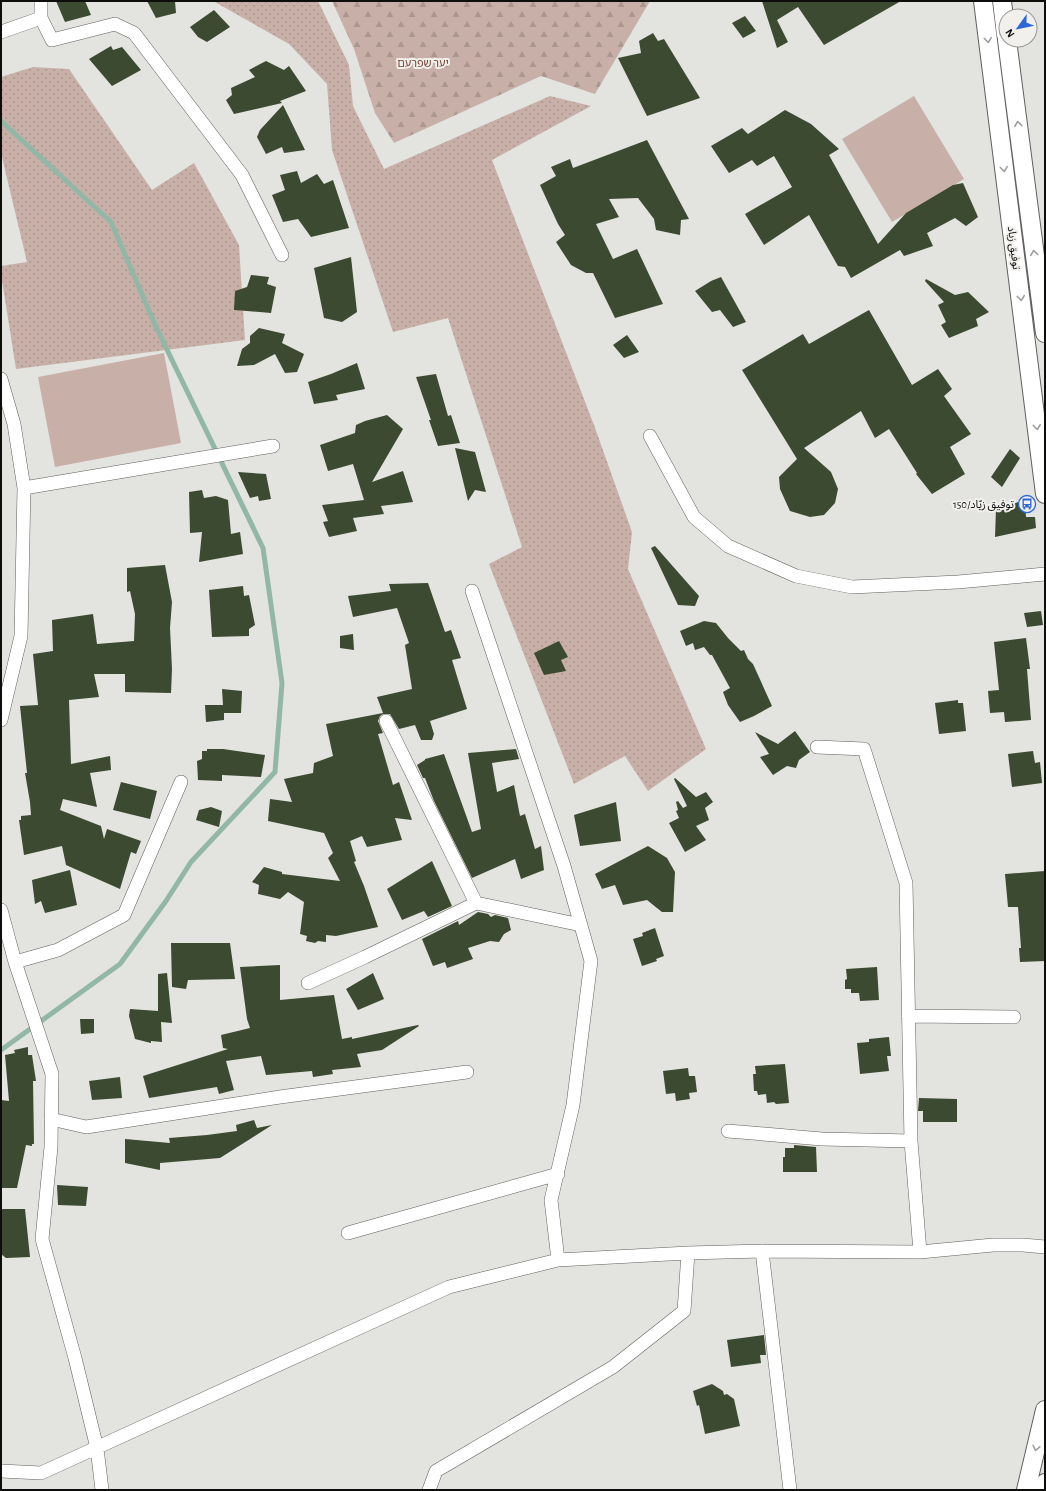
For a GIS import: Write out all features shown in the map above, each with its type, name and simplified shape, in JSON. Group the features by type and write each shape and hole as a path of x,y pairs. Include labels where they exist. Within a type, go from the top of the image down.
{"main road":[{"name":"توفيق زياد","path":"983,1 1045,494"},
{"name":"توفيق زياد","path":"1008,48 1045,333"},
{"path":"1026,1490 1045,1410"},
{"path":"1043,1490 1045,1482"}],"street":[{"path":"41,1 41,18 52,40 115,24 134,33 242,175 282,255"},
{"path":"1,32 41,18"},
{"path":"1,379 14,424 24,488 21,636 1,720"},
{"path":"650,436 694,517 728,546 796,576 852,587 958,582 1045,574"},
{"path":"24,488 273,446"},
{"path":"472,591 564,866 591,961 573,1105 551,1200 558,1260"},
{"path":"386,721 476,903"},
{"path":"817,747 864,749 906,883 911,1141 920,1252"},
{"path":"15,962 58,950 124,915 181,782"},
{"path":"308,983 476,903 581,924"},
{"path":"1,910 15,962 52,1074 51,1147 42,1239 75,1358 97,1448 102,1490"},
{"path":"1,941 15,962"},
{"path":"908,1016 1014,1017"},
{"path":"51,1119 86,1127 280,1097 467,1072"},
{"path":"728,1131 822,1139 911,1141"},
{"path":"348,1233 558,1174"},
{"path":"1,1471 42,1473 449,1287 558,1260 688,1253 762,1251 920,1252 993,1246 1023,1245 1045,1247"},
{"path":"762,1251 790,1490"},
{"path":"429,1490 436,1471 613,1368 684,1311 688,1253"}],"green space":[{"path":"213,1 318,1 349,65 353,106 384,169 550,96 591,106 492,160 594,425 632,532 628,569 706,749 648,791 625,756 574,784 489,564 522,547 448,318 393,332 332,150 327,84 289,44"},
{"name":"יער שפרעם","path":"332,1 650,1 595,94 541,76 394,143 375,113 354,49"},
{"path":"33,67 69,69 152,190 194,163 239,245 245,340 16,369 1,266 27,262 1,153 1,77"},
{"path":"914,96 964,179 892,222 842,139"},
{"path":"164,353 181,443 55,467 38,377"}],"building":[{"path":"56,1 85,1 91,15 65,22"},
{"path":"147,1 175,1 176,13 156,18"},
{"path":"762,1 901,1 824,45 798,7 777,20 788,42 777,48"},
{"path":"214,10 230,27 207,42 198,37 190,27"},
{"path":"745,16 756,31 743,38 732,23"},
{"path":"653,33 658,41 664,39 700,98 647,116 618,58 641,53 639,41"},
{"path":"111,46 113,50 122,47 141,70 112,86 89,59"},
{"path":"266,61 284,70 289,66 306,91 280,101 282,103 234,114 226,100 232,95 231,88 255,77 249,70"},
{"path":"283,105 305,150 284,153 282,147 266,154 257,137 260,130"},
{"path":"785,110 811,124 839,149 829,155 878,244 906,213 953,185 963,183 978,217 966,226 955,218 927,233 933,246 904,256 900,250 851,278 845,267 838,266 809,215 764,245 745,214 792,187 774,156 757,166 752,160 729,173 711,146 742,128 748,134"},
{"path":"647,140 689,219 681,220 680,235 656,230 654,219 638,198 609,199 619,217 596,224 613,259 637,249 663,304 615,318 593,273 586,273 571,265 556,242 565,235 558,224 540,185 556,176 551,167 570,159 573,168"},
{"path":"297,171 301,183 317,174 324,184 333,180 349,228 311,237 298,219 283,222 272,195 285,190 280,175"},
{"path":"351,257 357,312 342,322 324,318 314,268"},
{"path":"251,275 269,277 267,284 276,287 271,313 234,310 235,291 247,287"},
{"path":"721,277 746,322 733,327 720,310 712,312 695,291 711,281"},
{"path":"926,279 955,295 968,292 989,312 976,319 978,326 949,338 941,325 946,322 938,305 944,302 925,281"},
{"path":"869,310 912,385 938,369 952,389 944,396 971,434 950,447 965,474 932,494 916,474 917,473 889,429 875,438 861,411 804,448 831,472 838,489 835,503 824,515 810,517 790,511 780,489 779,477 797,459 742,370 803,334 809,344"},
{"path":"259,328 285,334 282,343 304,354 297,372 285,373 275,354 254,365 237,366 242,349 250,343 250,336"},
{"path":"627,335 639,352 624,358 613,345"},
{"path":"357,363 365,389 336,395 338,400 314,404 308,382"},
{"path":"436,374 448,416 451,415 460,443 438,446 429,420 431,420 416,377"},
{"path":"387,415 403,429 372,482 403,471 413,502 381,506 384,514 353,518 357,531 329,537 323,522 328,521 322,505 364,500 353,464 328,471 320,445 355,433 356,425"},
{"path":"455,448 475,452 486,492 475,490 468,501"},
{"path":"1010,449 1020,458 1002,487 991,477"},
{"path":"238,472 266,474 271,499 259,501 258,496 250,498"},
{"path":"202,490 204,498 216,496 228,500 231,534 240,532 243,554 199,562 202,532 190,533 189,492"},
{"path":"1025,500 1026,517 1035,517 1036,528 995,537 996,509"},
{"path":"655,546 699,596 695,606 678,605 651,548"},
{"path":"165,565 172,602 170,628 172,669 171,693 125,692 125,674 94,674 99,697 69,700 71,764 110,756 111,770 90,773 97,807 63,799 60,810 101,826 104,839 107,829 141,841 136,854 131,852 120,889 66,865 62,846 24,855 19,820 21,820 21,816 31,815 25,773 27,773 20,706 38,705 33,654 53,651 52,620 93,614 97,644 134,641 135,614 130,591 127,592 127,568"},
{"path":"428,583 445,632 451,630 461,658 452,660 467,709 430,721 434,734 432,740 421,740 415,725 399,729 390,714 383,714 380,716 378,721 383,733 378,734 393,785 399,782 412,820 395,818 402,840 367,847 362,836 350,841 356,861 354,862 378,927 336,936 326,935 326,942 318,941 315,943 306,941 307,936 300,934 304,902 288,892 280,899 258,894 259,885 252,882 264,867 282,872 282,874 340,881 328,858 333,853 324,833 268,821 270,799 292,802 284,779 313,773 314,763 333,756 326,724 383,713 377,697 412,689 405,645 409,643 397,608 353,617 348,596 391,591 389,584"},
{"path":"243,586 244,596 249,595 255,625 249,629 249,636 212,637 209,590"},
{"path":"1041,611 1043,625 1027,627 1024,613"},
{"path":"704,621 716,623 741,651 744,650 748,659 753,664 772,706 740,722 728,705 723,692 730,688 712,655 710,655 704,647 695,650 693,643 686,646 680,631"},
{"path":"353,634 354,650 340,648 340,636"},
{"path":"1026,638 1030,669 1027,669 1031,720 1005,722 1004,712 990,713 988,691 999,690 994,642"},
{"path":"559,641 568,657 561,660 566,671 544,675 534,653"},
{"path":"222,689 242,691 241,713 224,713 224,720 206,722 205,705 223,705"},
{"path":"958,700 958,703 963,703 966,731 939,734 935,703"},
{"path":"795,731 810,752 799,760 796,768 787,766 773,775 760,757 769,754 755,732 778,744"},
{"path":"207,749 223,749 265,755 261,777 222,775 222,781 198,780 197,761 202,759 202,751 207,751"},
{"path":"516,749 519,759 492,763 497,792 514,785 520,816 525,814 535,849 541,846 544,870 521,879 515,859 472,878 434,801 425,778 423,778 417,765 425,759 444,754 472,832 481,829 468,753"},
{"path":"1033,751 1035,763 1040,762 1042,783 1012,787 1008,754"},
{"path":"675,778 696,797 706,792 713,802 705,808 709,820 696,826 706,840 685,852 669,823 679,818 676,811 678,810 676,802 678,801 683,808 687,806 674,779"},
{"path":"121,782 157,791 150,819 113,810"},
{"path":"616,802 621,841 580,846 574,815"},
{"path":"211,807 222,811 219,827 196,820 199,810"},
{"path":"648,846 667,858 675,872 673,912 662,912 647,900 623,905 615,885 602,889 595,874"},
{"path":"432,861 452,906 428,917 424,911 402,920 387,889"},
{"path":"70,870 77,905 45,913 41,901 35,904 32,880"},
{"path":"1045,871 1045,961 1020,962 1019,948 1021,948 1018,907 1008,907 1005,874"},
{"path":"478,912 488,914 491,917 495,915 508,918 511,930 504,934 499,942 490,941 468,948 473,959 447,968 445,962 433,966 422,939 458,921 459,925"},
{"path":"655,928 664,956 656,959 657,961 642,966 633,939 643,936 642,933"},
{"path":"171,943 230,943 235,979 188,980 186,989 172,987"},
{"path":"280,965 280,1000 334,995 342,1039 352,1037 352,1039 419,1026 382,1050 357,1054 361,1067 332,1070 333,1074 313,1077 312,1071 266,1075 261,1056 226,1061 234,1090 219,1094 217,1087 149,1098 143,1076 228,1049 223,1048 221,1035 250,1028 247,1019 240,967"},
{"path":"877,967 879,1000 860,1001 859,993 851,993 851,989 845,989 845,980 847,979 846,969"},
{"path":"167,973 172,1023 161,1022 162,1042 151,1041 151,1043 135,1039 129,1016 130,1009 158,1011 158,974"},
{"path":"373,973 384,999 358,1010 346,989"},
{"path":"80,1019 94,1019 94,1033 81,1034"},
{"path":"889,1037 891,1056 887,1056 889,1071 860,1074 857,1043 869,1042 869,1039"},
{"path":"28,1047 28,1055 32,1055 36,1081 33,1081 34,1144 32,1144 32,1146 26,1145 17,1188 1,1188 1,1100 9,1101 5,1055 15,1053 14,1050"},
{"path":"785,1064 789,1103 767,1103 766,1094 758,1095 757,1091 754,1091 753,1074 756,1074 755,1066"},
{"path":"688,1068 689,1076 695,1076 697,1092 689,1093 690,1099 676,1101 675,1093 666,1094 663,1071"},
{"path":"120,1077 122,1098 92,1100 89,1081"},
{"path":"919,1098 957,1099 957,1122 923,1122 923,1111 918,1111"},
{"path":"254,1120 257,1128 272,1125 220,1158 160,1163 160,1170 125,1163 125,1139 170,1143 169,1138 237,1131 236,1125"},
{"path":"794,1145 816,1147 817,1172 783,1172 783,1157 785,1157 785,1148 794,1148"},
{"path":"57,1185 88,1187 86,1206 58,1205"},
{"path":"1,1209 25,1209 30,1257 6,1258 1,1254"},
{"path":"764,1335 766,1355 760,1355 761,1363 731,1367 727,1340"},
{"path":"712,1384 723,1391 724,1395 727,1394 734,1399 740,1426 705,1434 699,1405 697,1406 693,1391"}],"waterway":[{"path":"1,121 111,222 156,327 263,548 282,683 275,772 191,862 166,901 120,964 1,1050"}],"place":[{"name":"توفيق زيّاد/150","path":"1027,504"}]}
